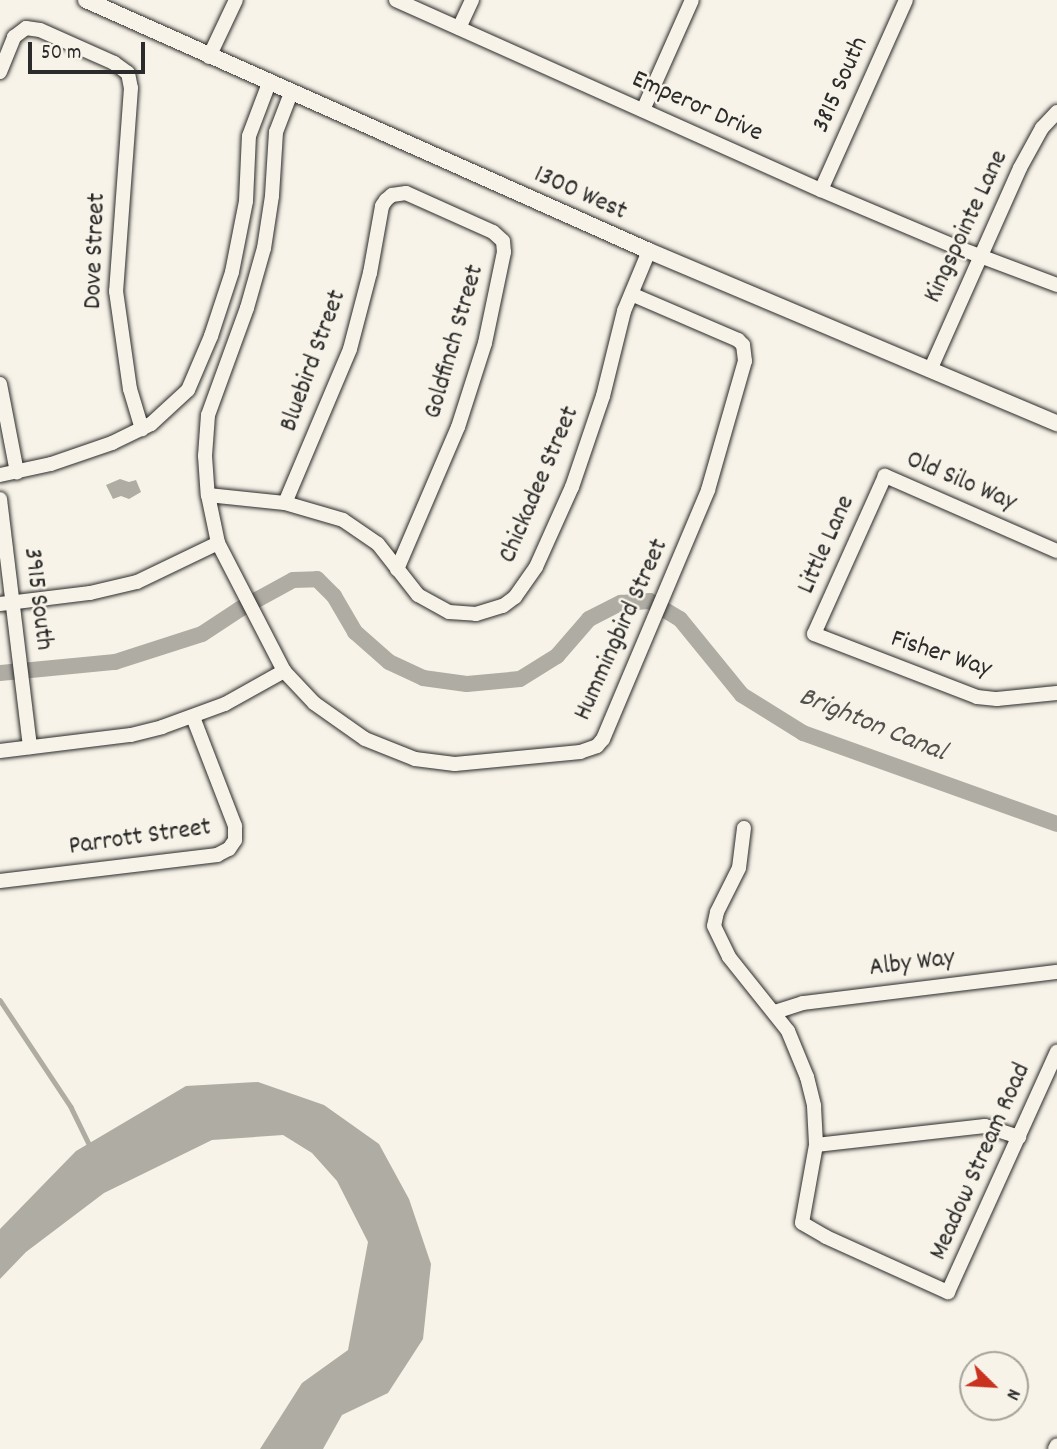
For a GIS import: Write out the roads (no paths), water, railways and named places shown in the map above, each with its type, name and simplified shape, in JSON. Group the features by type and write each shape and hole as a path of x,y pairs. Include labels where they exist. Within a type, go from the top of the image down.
{"street":[{"name":"1300 West","path":"86,0 649,251 1057,423"},
{"path":"209,57 236,0"},
{"name":"Emperor Drive","path":"396,0 821,190 1057,285"},
{"path":"459,28 472,0"},
{"path":"643,110 692,0"},
{"name":"3815 South","path":"821,190 906,0"},
{"name":"Dove Street","path":"0,72 14,37 26,28 65,41 114,63 128,73 131,88 116,291 130,389 142,429"},
{"path":"0,475 82,454 142,429 172,408 188,390 211,336 232,272 246,201 249,136 269,83"},
{"name":"Hummingbird Street","path":"291,93 276,132 272,196 264,248 247,308 212,401 206,435 208,495 218,543 284,671 314,703 348,729 385,748 415,758 455,764 483,764 592,750 603,739 708,490 745,361 743,345 732,337 631,294"},
{"name":"Kingspointe Lane","path":"931,368 1020,168 1042,128 1057,112"},
{"name":"Goldfinch Street","path":"392,195 406,193 493,232 503,241 504,252 493,312 473,383 458,427 397,569"},
{"name":"Bluebird Street","path":"285,503 350,349 365,296 382,206 392,195"},
{"name":"Chickadee Street","path":"208,495 285,503 343,520 363,531 378,544 418,595 449,612 465,615 490,611 515,597 537,567 572,487 603,396 631,294 649,251"},
{"path":"0,384 17,472"},
{"name":"Old Silo Way","path":"885,476 1057,551"},
{"name":"Little Lane","path":"814,634 885,476"},
{"name":"3915 South","path":"0,499 7,603 21,664 30,747"},
{"path":"7,603 90,593 137,582 218,543"},
{"name":"Fisher Way","path":"814,634 977,697 997,699 1057,693"},
{"path":"0,751 131,735 193,717 225,704 284,671"},
{"name":"Parrott Street","path":"0,881 216,855 229,849 235,840 235,826 193,717"},
{"path":"744,828 739,868 717,912 715,926 729,957 788,1031 807,1077 814,1106 816,1145 985,1126 1019,1137"},
{"name":"Alby Way","path":"775,1012 803,1003 1057,972"},
{"name":"Meadow Stream Road","path":"816,1145 802,1223 825,1237 948,1292 1057,1052"}],"waterway":[{"name":"Brighton Canal","path":"0,673 115,662 202,634 240,609 293,580 317,579 334,596 355,632 389,662 423,678 467,684 520,679 557,656 589,619 621,603 650,601 680,619 742,695 803,733 1057,824"},
{"path":"0,1000 71,1107 91,1148"}]}
